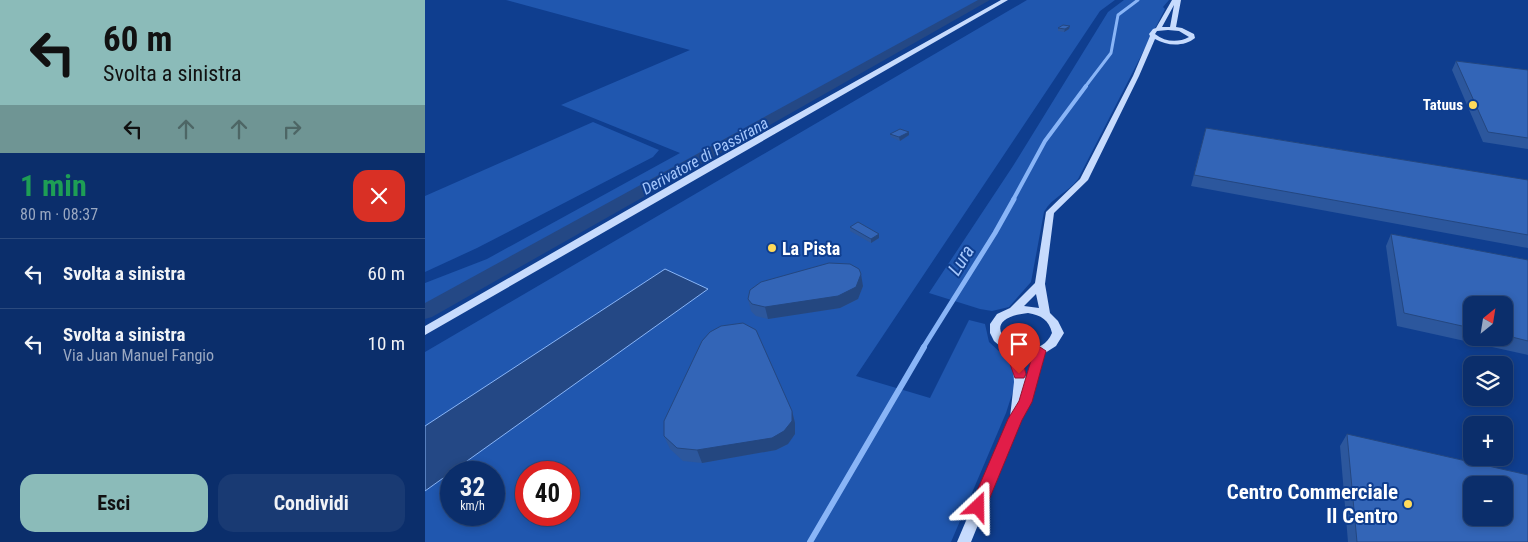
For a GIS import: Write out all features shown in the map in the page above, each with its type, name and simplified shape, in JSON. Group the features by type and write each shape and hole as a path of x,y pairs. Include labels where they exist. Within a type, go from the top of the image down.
{"street":[{"path":"425,331 714,164 1005,0"},
{"path":"1173,28 1176,0"},
{"path":"1159,29 1176,0"},
{"path":"1045,313 1040,284 1050,212 1083,180 1152,40 1153,32 1159,29 1173,28 1189,33 1192,38 1181,42 1152,40"},
{"path":"1013,310 1035,310 1045,313 1057,326 1058,334 1049,347 1030,353 1012,350 998,341 994,330 997,319 1013,310 1040,284"},
{"path":"1012,350 1018,363 1019,374 1015,419"},
{"path":"963,542 1015,419 1025,402 1040,351"}],"shaded area":[{"path":"506,0 982,0 425,305 425,283 487,259 680,153 561,105 690,50"},
{"name":"La Pista","path":"1027,0 1115,0 1100,11 856,376 930,398 969,320 985,324 989,342 1014,365 1015,385 1006,413 951,542 425,542 425,352"},
{"path":"1124,0 1169,0 1163,7 1165,9 1078,179 1070,188 1051,202 1044,212 1031,282 1009,307 992,311 929,293 1013,166 1108,12"},
{"path":"593,122 659,150 653,157 477,248 425,272 425,196"},
{"path":"665,269 708,289 467,461 440,461 440,480 425,491 425,426"}],"building":[{"path":"1063,25 1070,26 1065,29 1058,28"},
{"path":"1456,61 1528,70 1528,138 1488,132"},
{"path":"1206,128 1528,180 1528,235 1194,175"},
{"path":"900,129 909,132 899,137 890,134"},
{"path":"858,222 879,234 871,239 850,227"},
{"path":"1391,234 1528,260 1528,341 1513,337 1513,296 1463,296 1463,326 1404,313"},
{"path":"829,263 850,264 859,269 861,274 856,287 838,296 765,307 752,304 748,299 750,290 761,282"},
{"path":"743,323 756,330 792,411 792,421 784,431 772,438 697,450 677,448 664,436 664,421 702,341 710,332 721,326"},
{"name":"Centro Commerciale Il Centro","path":"1347,434 1463,460 1463,466 1488,466 1528,475 1528,542 1357,542"}],"waterway":[{"name":"Derivatore di Passirana","path":"425,312 985,0"},
{"name":"Lura","path":"1085,87 1111,53 1118,15 1138,0"},
{"name":"Lura","path":"1013,200 1045,141 1086,86"},
{"name":"Lura","path":"923,348 995,233 1014,199"},
{"name":"Lura","path":"810,542 924,347"}],"place":[{"name":"Tatuus","path":"1473,105"},
{"name":"La Pista","path":"772,248"},
{"name":"Centro Commerciale Il Centro","path":"1408,504"}],"route":[{"path":"978,507 1015,419 1025,402 1040,351 1030,353 1012,350 1018,363 1019,374"}]}
